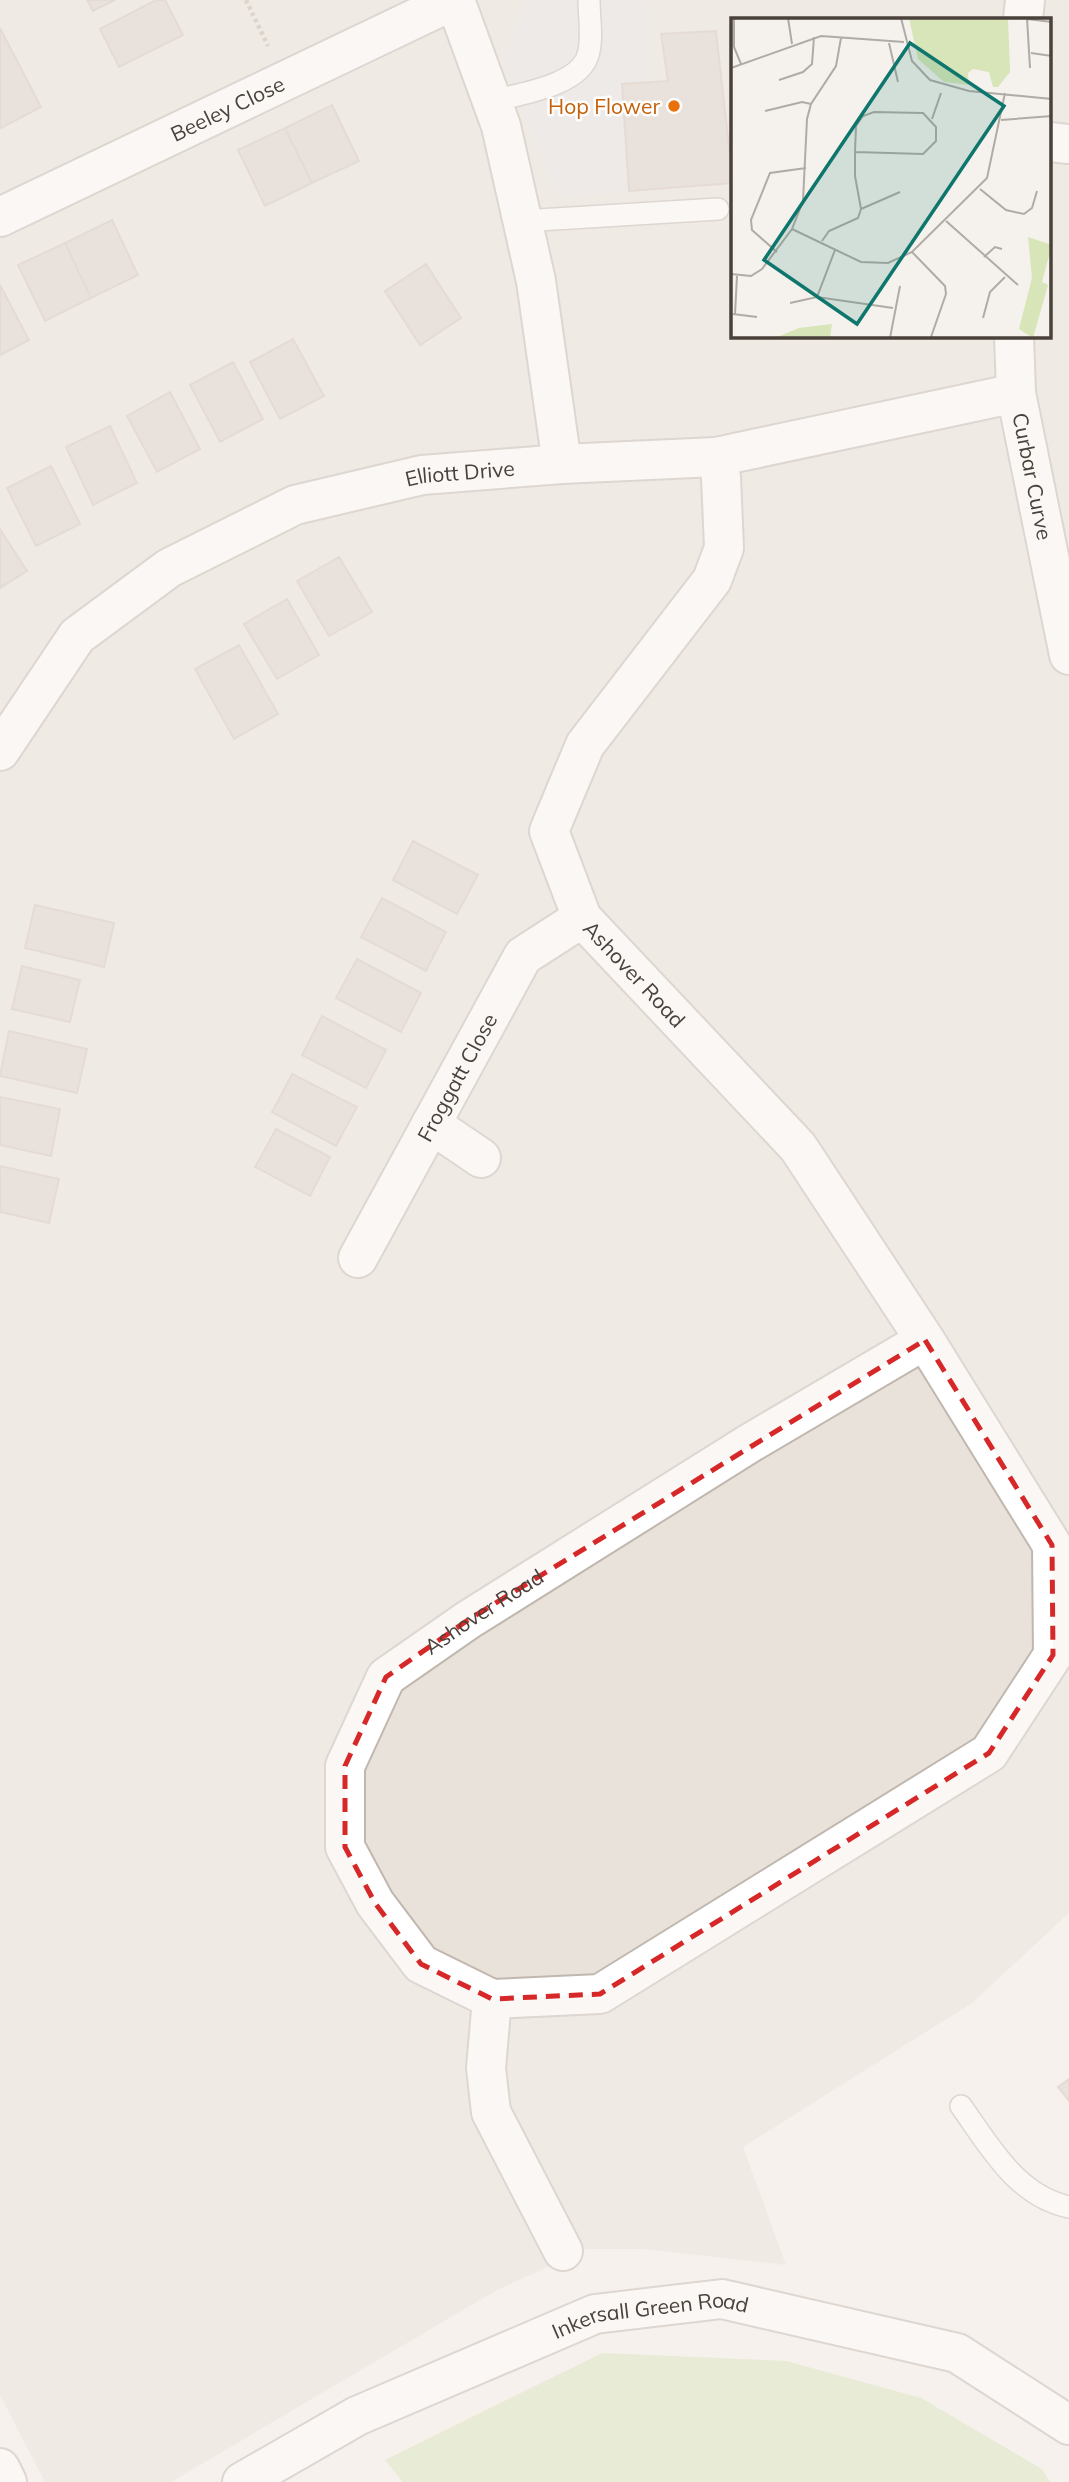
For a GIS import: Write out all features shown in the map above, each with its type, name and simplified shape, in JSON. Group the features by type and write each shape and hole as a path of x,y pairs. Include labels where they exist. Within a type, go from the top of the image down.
{"street":[{"name":"Beeley Close","path":"0,217 455,0 501,126 536,281 562,464"},
{"path":"1023,18 1025,0"},
{"name":"Curbar Curve","path":"1014,338 1016,393 1069,655"},
{"name":"Elliott Drive","path":"0,751 77,636 169,568 295,505 422,475 562,464 716,457 1016,393"},
{"name":"Ashover Road","path":"716,457 721,477 724,548 712,580 585,745 549,831 582,918 798,1147 925,1340 1052,1545 1053,1655 989,1753 600,1994 492,1999 421,1964 375,1903 345,1847 345,1766 386,1677 468,1620 586,1546 925,1340"},
{"name":"Froggatt Close","path":"358,1258 523,956 582,918"},
{"path":"431,1124 481,1158"},
{"path":"492,1999 486,2068 491,2112 563,2250"},
{"name":"Inkersall Green Road","path":"242,2482 357,2416 594,2314 722,2299 957,2353 1069,2425"},
{"path":"0,2468 6,2482"}],"lane":[{"path":"492,101 559,83 581,69 590,45 589,0"},
{"path":"522,222 719,209"},
{"path":"961,2106 1023,2187 1051,2203 1069,2207"}],"path":[{"path":"246,0 285,81"}],"highlighted area":[{"path":"925,1340 1052,1545 1053,1655 989,1753 600,1994 492,1999 421,1964 375,1903 345,1847 345,1766 386,1677 468,1620"}],"shaded area":[{"path":"0,0 1069,0 1069,1913 972,2003 743,2147 786,2265 644,2249 586,2249 497,2290 171,2482 45,2482 0,2395"},
{"path":"526,0 642,0 652,16 651,82 622,85 629,191 558,198 503,62"}],"green space":[{"path":"602,2353 786,2361 921,2398 1042,2469 1050,2482 403,2482 385,2460"}],"building":[{"path":"87,0 115,0 93,11"},
{"path":"156,0 165,0 183,35 119,67 100,29"},
{"path":"0,28 41,107 1,128 0,126"},
{"name":"Hop Flower","path":"716,31 731,183 629,191 622,84 668,81 661,34"},
{"path":"332,105 359,161 312,183 285,128"},
{"path":"285,128 312,183 265,206 238,150"},
{"path":"112,220 138,275 91,298 65,243"},
{"path":"65,243 91,298 45,321 18,265"},
{"path":"426,264 461,318 420,345 385,291"},
{"path":"0,285 29,340 0,355"},
{"path":"293,339 324,396 280,419 250,362"},
{"path":"233,362 263,419 220,442 190,385"},
{"path":"170,392 200,449 157,472 127,416"},
{"path":"110,426 137,483 93,505 66,447"},
{"path":"51,466 80,524 36,546 7,488"},
{"path":"0,529 27,571 0,588"},
{"path":"339,557 372,612 329,636 297,581"},
{"path":"287,599 319,655 277,679 244,624"},
{"path":"239,645 278,714 234,739 195,669"},
{"path":"413,841 478,875 457,914 393,880"},
{"path":"382,898 446,932 426,971 361,937"},
{"path":"35,905 114,923 104,967 25,948"},
{"path":"357,959 421,993 401,1032 336,998"},
{"path":"22,966 80,980 70,1022 12,1009"},
{"path":"322,1016 386,1050 366,1088 302,1055"},
{"path":"9,1031 87,1049 77,1093 0,1076"},
{"path":"292,1074 357,1107 336,1146 272,1112"},
{"path":"0,1097 60,1109 51,1156 0,1145"},
{"path":"276,1129 330,1157 310,1196 255,1167"},
{"path":"0,1166 59,1179 49,1223 0,1212"},
{"path":"1069,2079 1069,2101 1058,2087"}],"place":[{"name":"Hop Flower","path":"674,106"}]}
